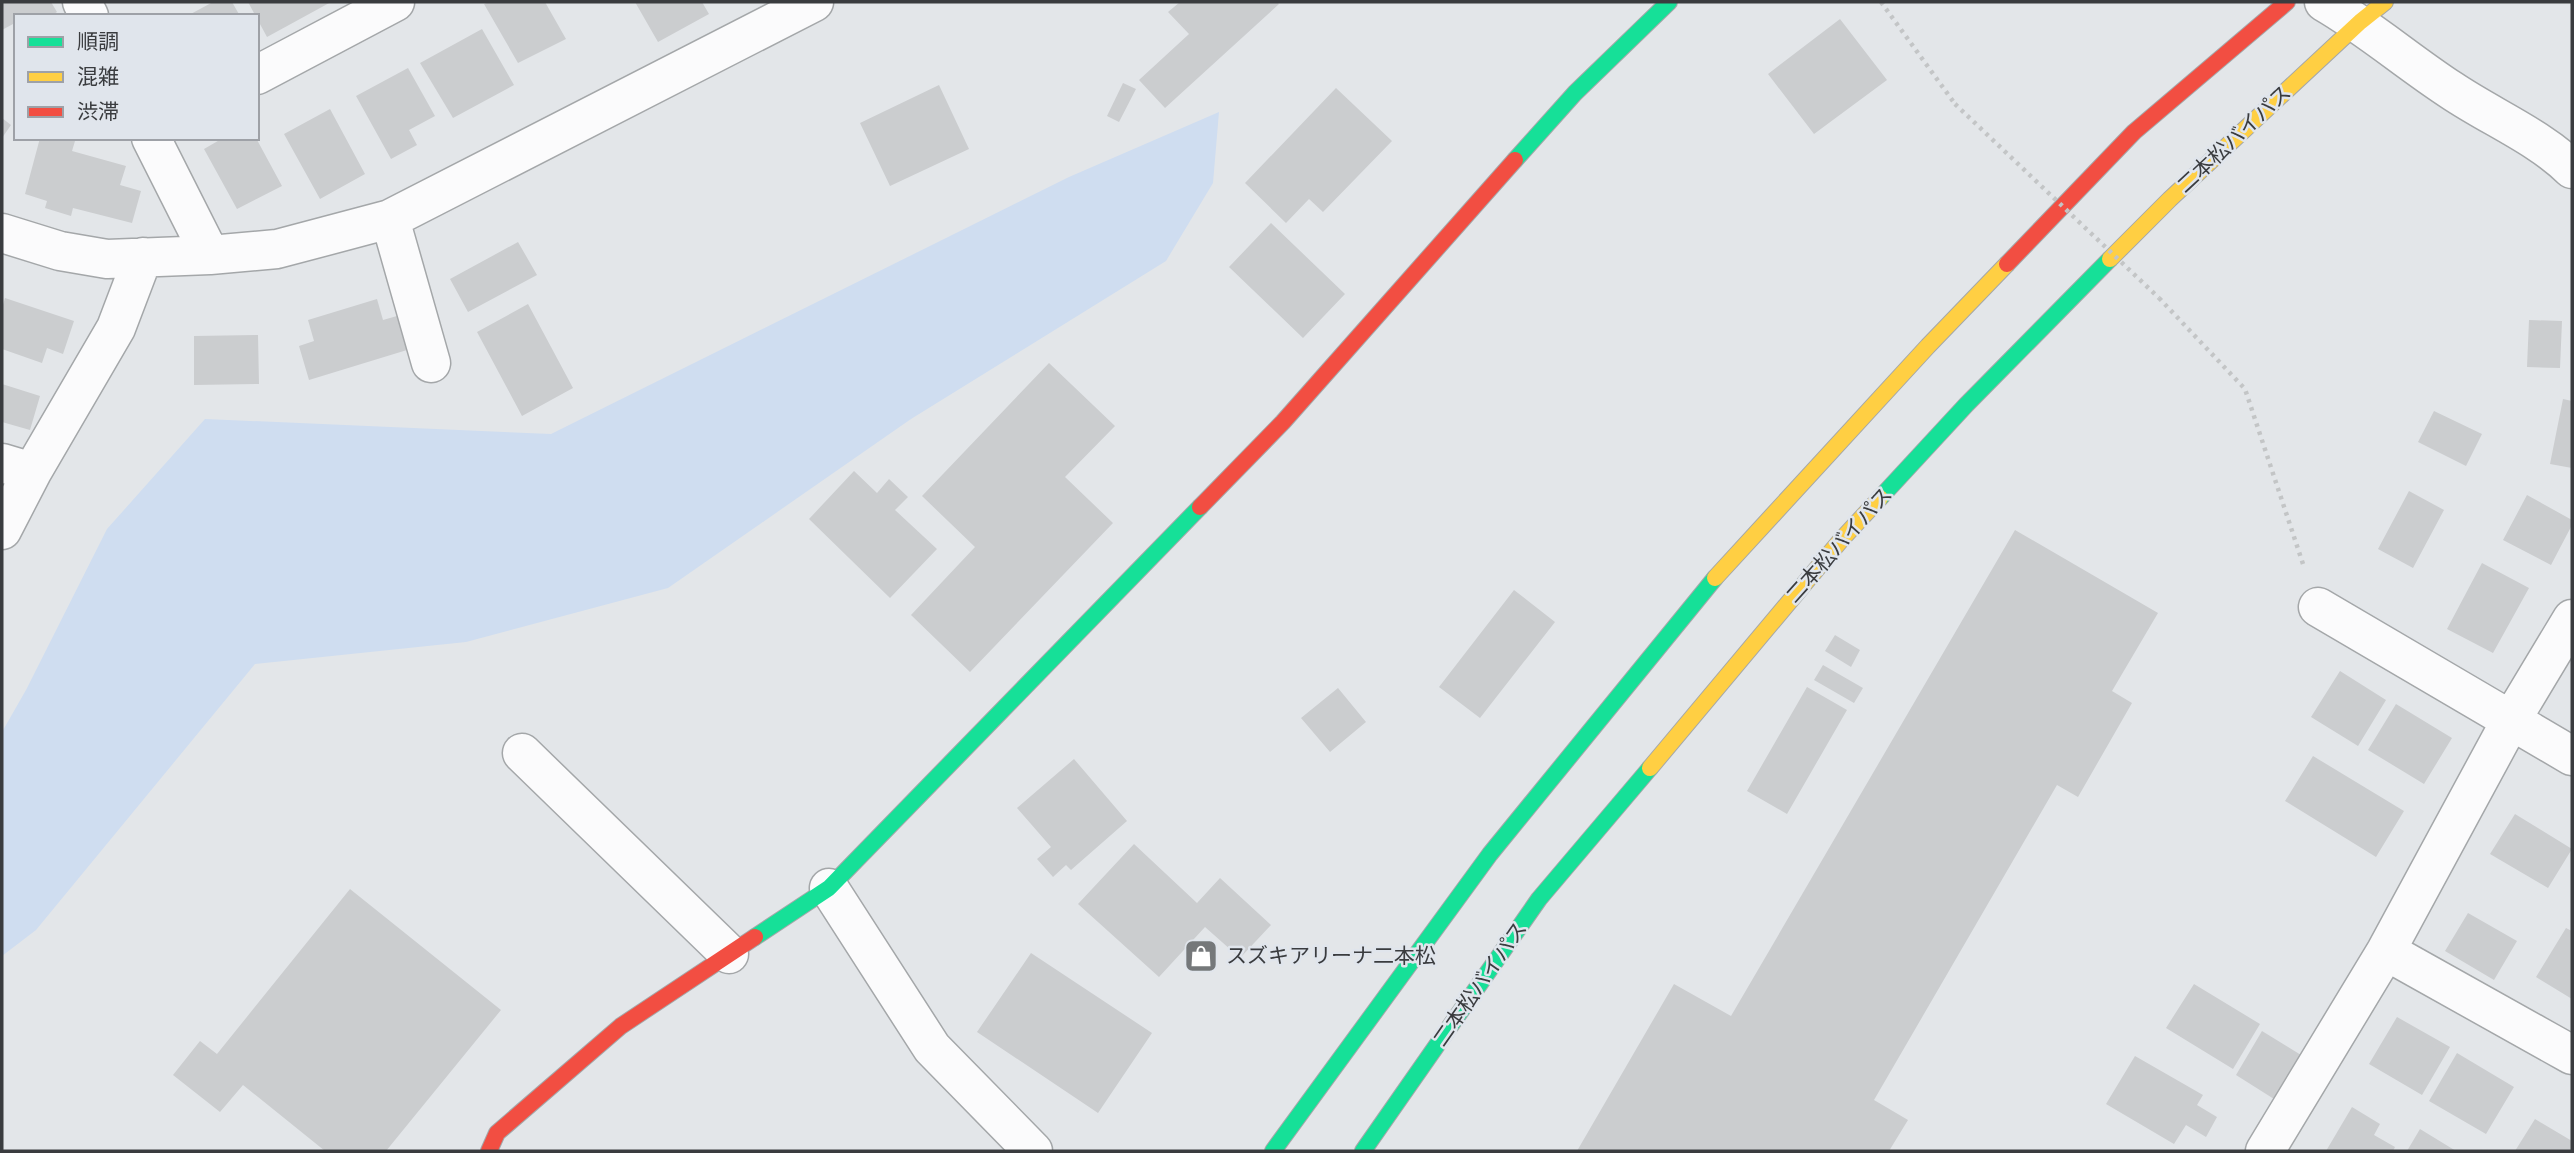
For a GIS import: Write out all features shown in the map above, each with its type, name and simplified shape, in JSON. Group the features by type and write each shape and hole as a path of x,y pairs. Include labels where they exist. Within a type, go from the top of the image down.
{"main road":[{"path":"489,1151 497,1133 621,1026 828,888 1283,422 1575,93 1669,2"},
{"path":"1273,1151 1490,854 1700,594 1928,346 2134,132 2287,2"},
{"name":"二本松バイパス","path":"1363,1151 1539,899 1841,540 1966,405 2170,199 2372,12"}],"street":[{"path":"259,74 395,2"},
{"path":"2,233 60,251 107,259 277,249 390,219 814,2"},
{"path":"2324,2 2372,12 2451,90 2556,154 2572,169"},
{"path":"152,140 210,255"},
{"path":"390,219 431,363"},
{"path":"2,530 17,468 116,328 143,257"},
{"path":"2318,607 2572,756"},
{"path":"2265,1151 2386,951 2510,722 2572,619"},
{"path":"522,753 729,954"},
{"path":"828,888 932,1048 1033,1151"},
{"path":"2386,951 2572,1055"}],"path":[{"path":"1881,2 1955,104 2159,298 2245,389 2318,607"}],"shaded area":[{"path":"1219,112 1213,183 1166,261 911,419 668,588 466,642 255,664 36,930 2,956 2,732 107,529 205,419 551,434 1069,177"}],"building":[{"path":"2,2 51,2 57,12 14,14 14,26 2,30"},
{"path":"213,2 232,2 239,14 191,14"},
{"path":"248,2 331,2 267,37 259,22 259,14 255,14"},
{"path":"545,2 566,39 518,63 484,4"},
{"path":"635,2 702,2 709,14 658,42"},
{"path":"1180,2 1279,4 1165,108 1139,80 1189,34 1168,12"},
{"path":"1840,19 1887,80 1814,134 1768,74"},
{"path":"482,29 514,85 453,118 420,63"},
{"path":"408,68 435,116 409,130 417,145 391,159 356,96"},
{"path":"1123,83 1136,89 1119,122 1107,116"},
{"path":"939,85 969,149 890,186 860,123"},
{"path":"1336,88 1392,141 1323,212 1309,199 1286,223 1245,183"},
{"path":"330,109 365,174 320,199 284,134"},
{"path":"2,118 11,125 2,138"},
{"path":"39,140 72,140 75,141 72,151 126,166 120,185 141,191 132,223 73,208 71,216 45,208 47,201 25,194"},
{"path":"220,140 257,140 282,186 237,209 204,149"},
{"path":"1271,223 1345,294 1303,338 1229,267"},
{"path":"518,242 537,275 468,312 450,279"},
{"path":"5,298 74,321 63,354 47,348 42,363 2,349 2,308"},
{"path":"377,299 383,320 397,316 407,350 309,380 299,346 314,341 308,320"},
{"path":"528,304 573,388 522,416 477,332"},
{"path":"2529,320 2562,321 2560,368 2527,367"},
{"path":"258,335 259,384 194,385 194,336"},
{"path":"1049,363 1115,426 1065,477 1113,523 970,672 911,615 975,547 922,496"},
{"path":"2,384 40,396 30,430 2,422"},
{"path":"2563,399 2572,401 2572,468 2550,464"},
{"path":"2434,411 2482,434 2466,466 2418,442"},
{"path":"854,471 877,493 889,479 908,497 895,510 937,549 890,598 809,519"},
{"path":"2409,491 2444,510 2413,568 2378,549"},
{"path":"2527,495 2572,520 2572,525 2551,565 2503,540"},
{"path":"2015,530 2158,613 2112,691 2132,703 2078,797 2057,785 1874,1100 1908,1120 1889,1151 1577,1151 1674,984 1731,1016"},
{"path":"2482,563 2529,588 2493,653 2447,629"},
{"path":"1514,590 1555,622 1480,718 1439,687"},
{"path":"1835,635 1860,650 1851,667 1825,651"},
{"path":"1823,665 1863,688 1854,703 1814,680"},
{"path":"2340,671 2386,700 2358,746 2311,717"},
{"path":"1807,687 1847,710 1787,814 1747,791"},
{"path":"1338,688 1366,722 1330,752 1301,718"},
{"path":"2396,704 2452,738 2424,784 2368,750"},
{"path":"2313,756 2404,811 2376,857 2285,801"},
{"path":"1074,759 1127,821 1071,870 1066,865 1053,877 1037,859 1051,847 1017,808"},
{"path":"2515,814 2572,849 2548,888 2490,854"},
{"path":"1134,844 1197,903 1220,878 1271,925 1240,958 1205,927 1159,977 1078,904"},
{"path":"350,889 501,1010 386,1151 325,1151 243,1085 220,1112 173,1075 200,1041 217,1054"},
{"path":"2468,913 2517,941 2494,980 2445,951"},
{"path":"2566,928 2572,931 2572,999 2536,977"},
{"path":"1031,953 1152,1033 1098,1113 977,1032"},
{"path":"2194,984 2260,1024 2233,1069 2166,1028"},
{"path":"2397,1017 2450,1047 2422,1095 2369,1064"},
{"path":"2262,1031 2301,1055 2274,1099 2236,1075"},
{"path":"2457,1053 2514,1087 2486,1134 2429,1101"},
{"path":"2135,1056 2203,1095 2197,1105 2217,1117 2206,1137 2186,1125 2174,1144 2106,1104"},
{"path":"2352,1107 2380,1124 2374,1135 2395,1147 2393,1151 2326,1151"},
{"path":"2535,1119 2572,1141 2572,1151 2515,1151"},
{"path":"2420,1129 2456,1151 2407,1151"}],"traffic: fast":[{"path":"1515,160 1575,93 1669,2"},
{"path":"1880,498 1966,405 2110,259"},
{"path":"755,937 829,888 1200,507"},
{"path":"1273,1151 1490,854 1715,578"},
{"path":"1363,1151 1539,899 1650,768"}],"traffic: slow":[{"path":"2110,259 2170,199 2360,22 2385,2"},
{"path":"1715,578 2007,264"},
{"path":"1650,768 1841,540 1880,498"}],"traffic: jam":[{"path":"2007,264 2134,132 2287,2"},
{"path":"1200,507 1283,422 1515,160"},
{"path":"489,1151 497,1133 621,1026 755,937"}],"place":[{"name":"スズキアリーナ二本松","path":"1201,956"}]}
